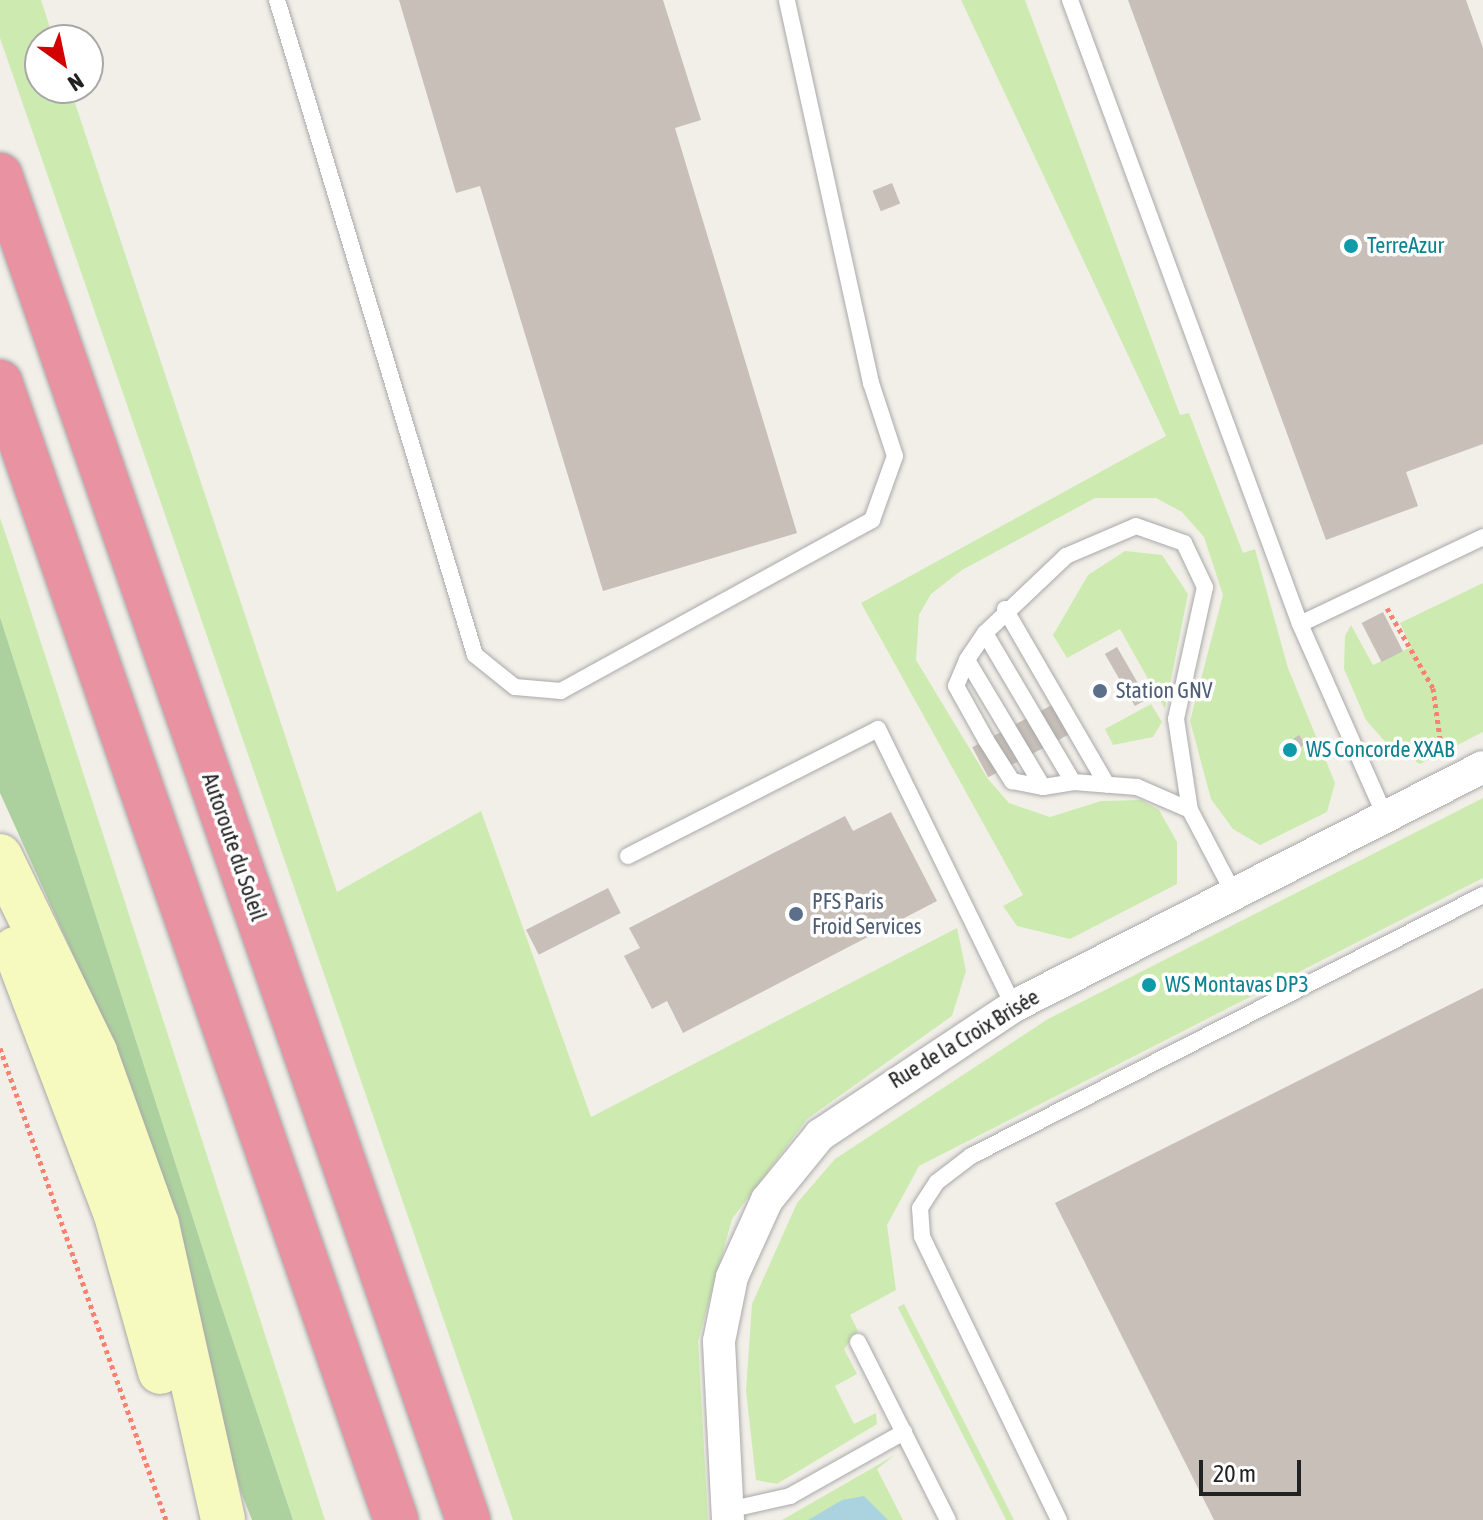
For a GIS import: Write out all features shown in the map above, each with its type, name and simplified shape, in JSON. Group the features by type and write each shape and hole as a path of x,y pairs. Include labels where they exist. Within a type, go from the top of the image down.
{"highway":[{"name":"Autoroute du Soleil","path":"0,175 468,1520"},
{"path":"0,382 396,1520"}],"main road":[{"path":"0,856 95,1052 157,1224 223,1520"},
{"path":"0,914 116,1215 203,1520"}],"street":[{"name":"Rue de la Croix Brisée","path":"728,1515 719,1341 732,1277 767,1200 820,1135 1014,1006 1483,767"}],"lane":[{"path":"277,0 475,655 515,687 561,691 872,520 895,456 871,383 787,0"},
{"path":"1070,0 1300,624 1385,816"},
{"path":"1190,810 1137,787 1073,782 1043,787 1012,781 956,686 967,660 1005,609 1066,556 1109,532 1136,526 1184,543 1205,587 1176,719 1190,810 1233,892"},
{"path":"1300,624 1483,537"},
{"path":"1005,609 1107,785"},
{"path":"985,633 1073,782"},
{"path":"967,660 1043,787"},
{"path":"628,856 878,729 1014,1006"},
{"path":"1059,1520 922,1236 920,1208 937,1182 971,1156 1483,895"},
{"path":"858,1342 948,1520"},
{"path":"728,1515 790,1496 904,1432"}],"path":[{"path":"1377,589 1433,688 1443,760"},
{"path":"0,1048 166,1520"}],"green space":[{"path":"0,0 41,0 49,24 24,24 24,104 75,104 337,892 481,811 591,1117 957,928 966,971 952,1016 807,1119 732,1219 698,1341 708,1520 513,1520 0,38"},
{"path":"961,0 1025,0 1180,415 1189,413 1243,553 1255,549 1288,668 1335,783 1327,812 1260,845 1233,829 1211,799 1190,721 1223,595 1204,537 1182,512 1156,498 1095,498 962,570 931,594 919,615 916,660 988,779 1009,803 1050,817 1101,801 1141,800 1159,810 1177,842 1177,884 1070,939 1017,926 1003,906 1023,895 861,603 1166,436"},
{"path":"0,518 325,1520 293,1520 217,1293 0,617"},
{"path":"1125,551 1162,555 1188,594 1165,709 1120,629 1067,658 1053,635 1088,575"},
{"path":"1483,583 1483,732 1420,764 1388,745 1366,720 1344,669 1345,636 1351,625 1373,665 1411,647 1400,623"},
{"path":"0,617 293,1520 252,1520 241,1492 118,1054 0,793"},
{"path":"1151,704 1162,722 1153,737 1113,745 1105,729"},
{"path":"1483,798 1483,878 919,1166 887,1225 896,1290 850,1315 858,1331 844,1349 857,1374 835,1386 854,1424 876,1413 877,1424 777,1484 756,1480 746,1391 752,1304 797,1203 835,1159 1048,1019"},
{"path":"904,1304 1014,1520 1006,1520 898,1307"},
{"path":"895,1455 877,1469 903,1520 782,1520"}],"water":[{"path":"864,1496 888,1520 808,1520 842,1500"}],"building":[{"path":"399,0 663,0 701,120 675,128 797,533 603,591 480,186 456,193"},
{"name":"TerreAzur","path":"1128,0 1466,0 1483,48 1483,444 1406,472 1418,506 1326,540"},
{"path":"892,183 900,203 881,211 873,191"},
{"path":"1383,612 1403,651 1382,662 1362,623"},
{"path":"1117,647 1147,699 1135,706 1105,654"},
{"path":"1065,698 1081,728 988,777 972,747"},
{"name":"WS Concorde XXAB","path":"1299,735 1305,744 1288,756 1282,747"},
{"path":"891,812 937,901 683,1033 667,1001 652,1009 624,956 640,948 629,928 845,816 853,831"},
{"path":"608,888 621,913 539,955 526,930"},
{"name":"WS Montavas DP3","path":"1154,975 1160,986 1145,995 1138,984"},
{"path":"1483,988 1483,1520 1214,1520 1055,1203"}],"place":[{"name":"TerreAzur","path":"1351,246"},
{"name":"Station GNV","path":"1100,691"},
{"name":"WS Concorde XXAB","path":"1290,750"},
{"name":"PFS Paris Froid Services","path":"796,914"},
{"name":"WS Montavas DP3","path":"1149,985"}]}
